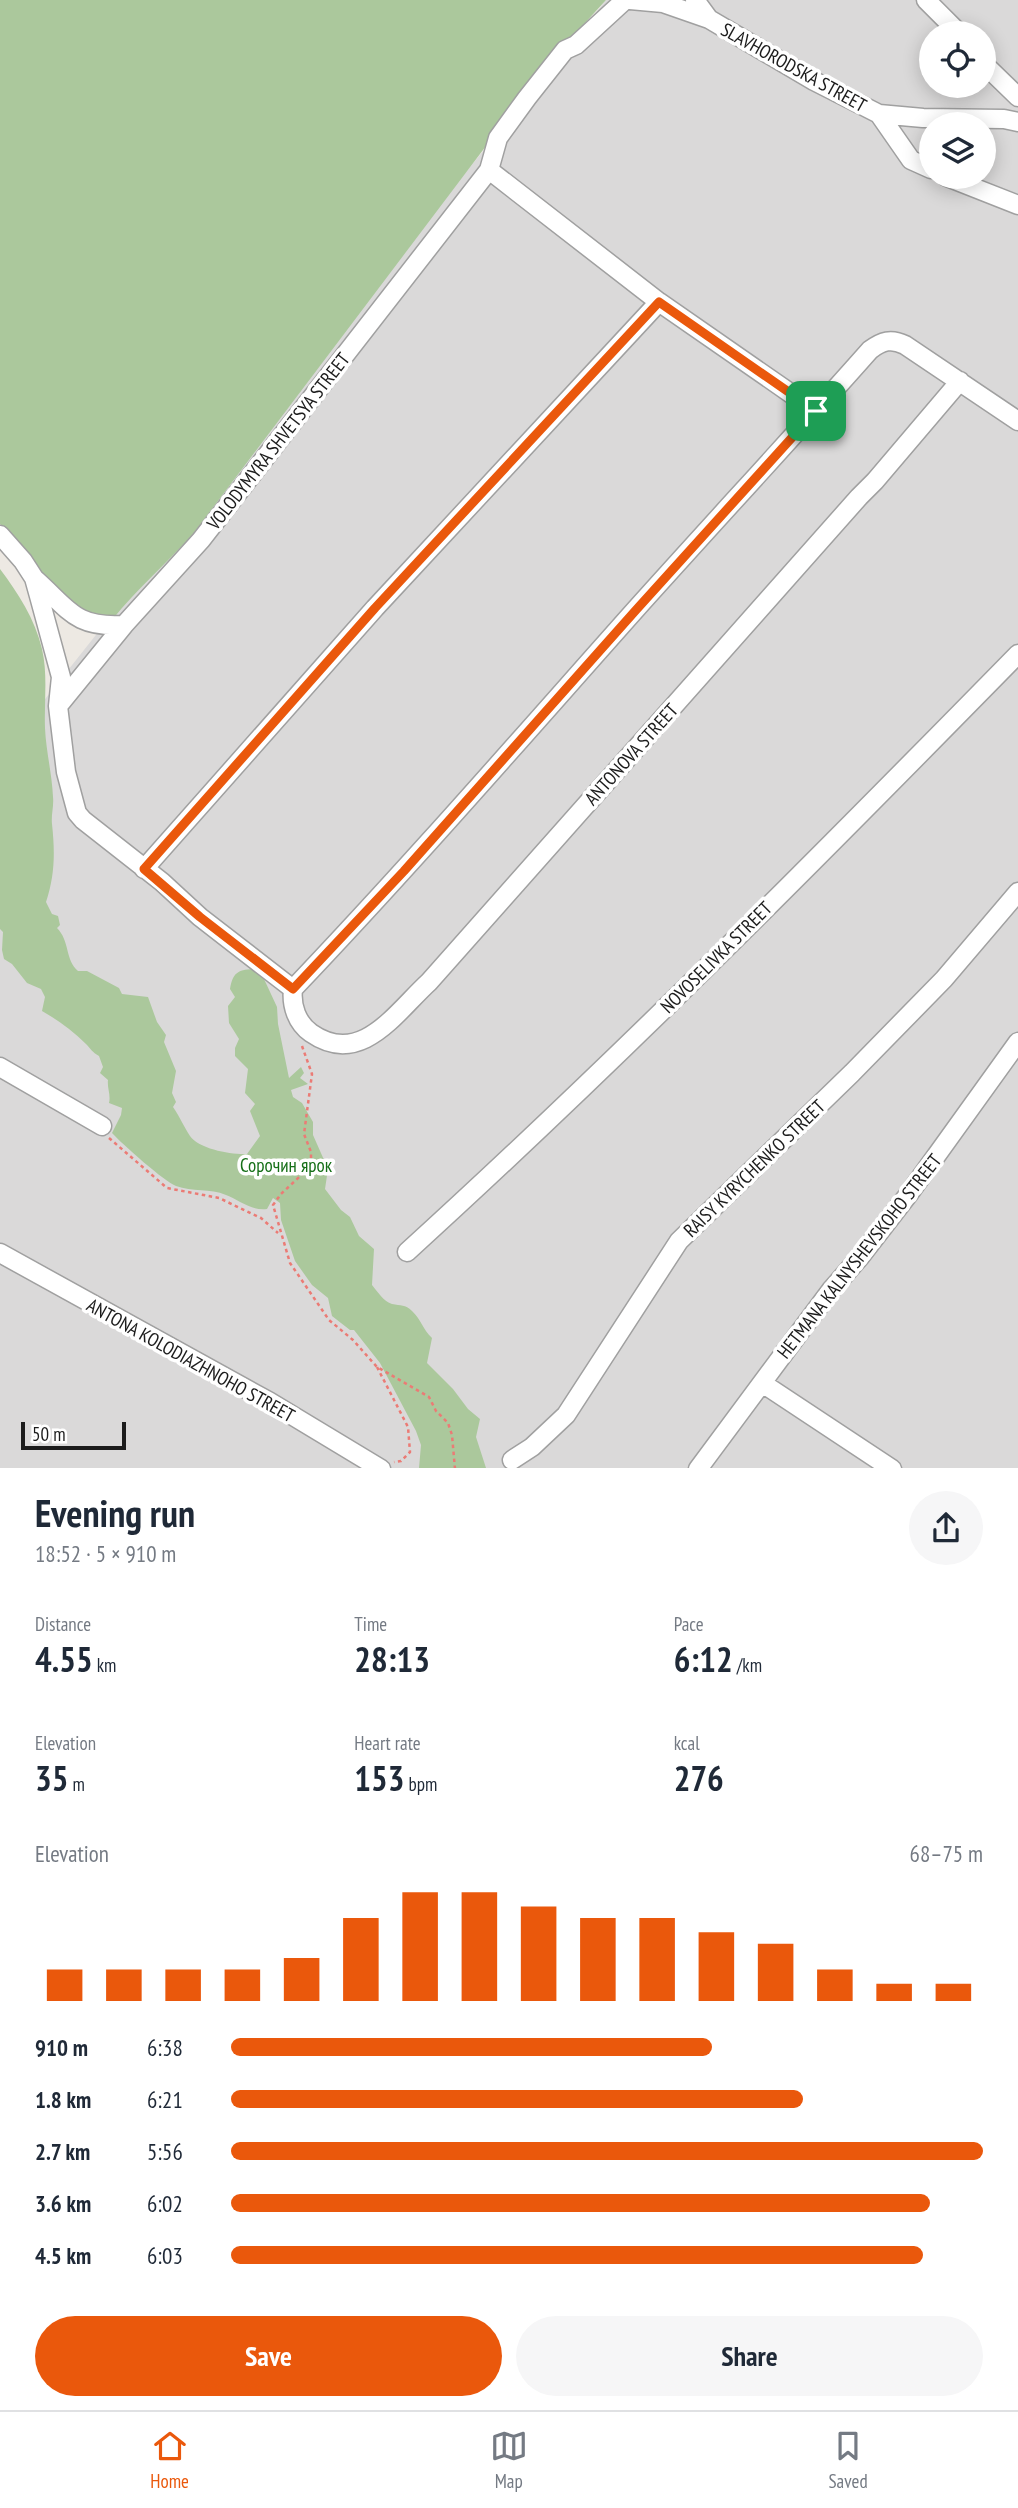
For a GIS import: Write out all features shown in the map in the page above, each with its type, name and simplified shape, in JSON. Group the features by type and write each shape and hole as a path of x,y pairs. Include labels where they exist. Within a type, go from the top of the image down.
{"street":[{"name":"SLAVHORODSKA STREET","path":"695,0 709,19"},
{"path":"926,0 947,21"},
{"name":"SLAVHORODSKA STREET","path":"623,3 663,3 709,19 814,81 879,114 923,118 1004,119 1018,122"},
{"path":"623,3 576,45 565,50 498,138 489,170 659,302 816,411"},
{"path":"996,76 1018,97"},
{"name":"SLAVHORODSKA STREET","path":"879,114 911,160 919,164"},
{"name":"VOLODYMYRA SHVETSYA STREET","path":"58,706 124,625 201,540 489,170"},
{"path":"977,189 1018,205"},
{"path":"144,869 375,608 659,302"},
{"path":"34,578 61,677 58,706 66,772 77,813 200,917 293,989 386,891 870,350 885,341 897,341 1018,421"},
{"name":"ANTONOVA STREET","path":"293,989 292,998 300,1022 318,1037 345,1044 364,1041 377,1033 429,982 875,481 960,381"},
{"path":"0,535 34,578 76,617 98,626 124,625"},
{"name":"NOVOSELIVKA STREET","path":"407,1252 534,1137 792,882 1018,653"},
{"name":"RAISY KYRYCHENKO STREET","path":"512,1460 532,1447 566,1415 679,1241 852,1073 944,979 1018,892"},
{"name":"HETMANA KALNYSHEVSKOHO STREET","path":"698,1468 831,1290 908,1195 1018,1042"},
{"path":"0,1067 102,1126"},
{"name":"ANTONA KOLODIAZHNOHO STREET","path":"0,1253 270,1402 375,1465"},
{"path":"762,1383 892,1468"}],"path":[{"path":"301,1043 312,1074 304,1134 311,1166 273,1205 290,1262 320,1308 377,1367 429,1397 436,1411 448,1423 452,1435 455,1468"},
{"path":"102,1126 114,1143 167,1188 211,1196 236,1206 271,1224 282,1239"},
{"path":"375,1465 401,1461 410,1452 408,1427 377,1367"}],"shaded area":[{"path":"606,0 1018,0 1018,1468 0,1468 0,756 343,323"}],"green space":[{"path":"0,0 606,0 551,60 193,534 112,620 79,608 64,596 0,524"},
{"name":"Сорочин ярок","path":"0,569 30,617 44,659 45,728 53,800 54,854 53,873 46,902 52,914 58,916 60,925 57,928 74,967 119,988 122,994 148,997 157,1022 166,1035 164,1042 176,1071 172,1093 176,1102 173,1107 190,1136 208,1148 247,1154 260,1136 250,1111 255,1104 245,1093 248,1069 235,1056 239,1039 229,1023 228,1006 235,997 230,989 237,973 253,969 264,979 277,1007 289,1078 301,1067 304,1073 300,1078 308,1084 291,1090 293,1097 302,1103 313,1122 313,1135 328,1169 325,1189 350,1217 359,1236 374,1249 372,1285 386,1301 407,1307 415,1314 432,1338 427,1363 480,1419 476,1437 486,1468 419,1468 421,1445 416,1431 380,1363 354,1330 350,1330 332,1316 328,1298 312,1285 295,1261 281,1220 280,1203 273,1198 267,1209 256,1208 220,1193 176,1186 134,1154 112,1133 122,1108 109,1103 108,1080 100,1073 103,1067 99,1056 71,1030 42,1011 45,997 41,989 27,983 12,964 4,959 3,932 0,929"}],"route":[{"path":"659,302 816,411 369,910 293,989 200,917 144,869 375,608 659,302"}]}
